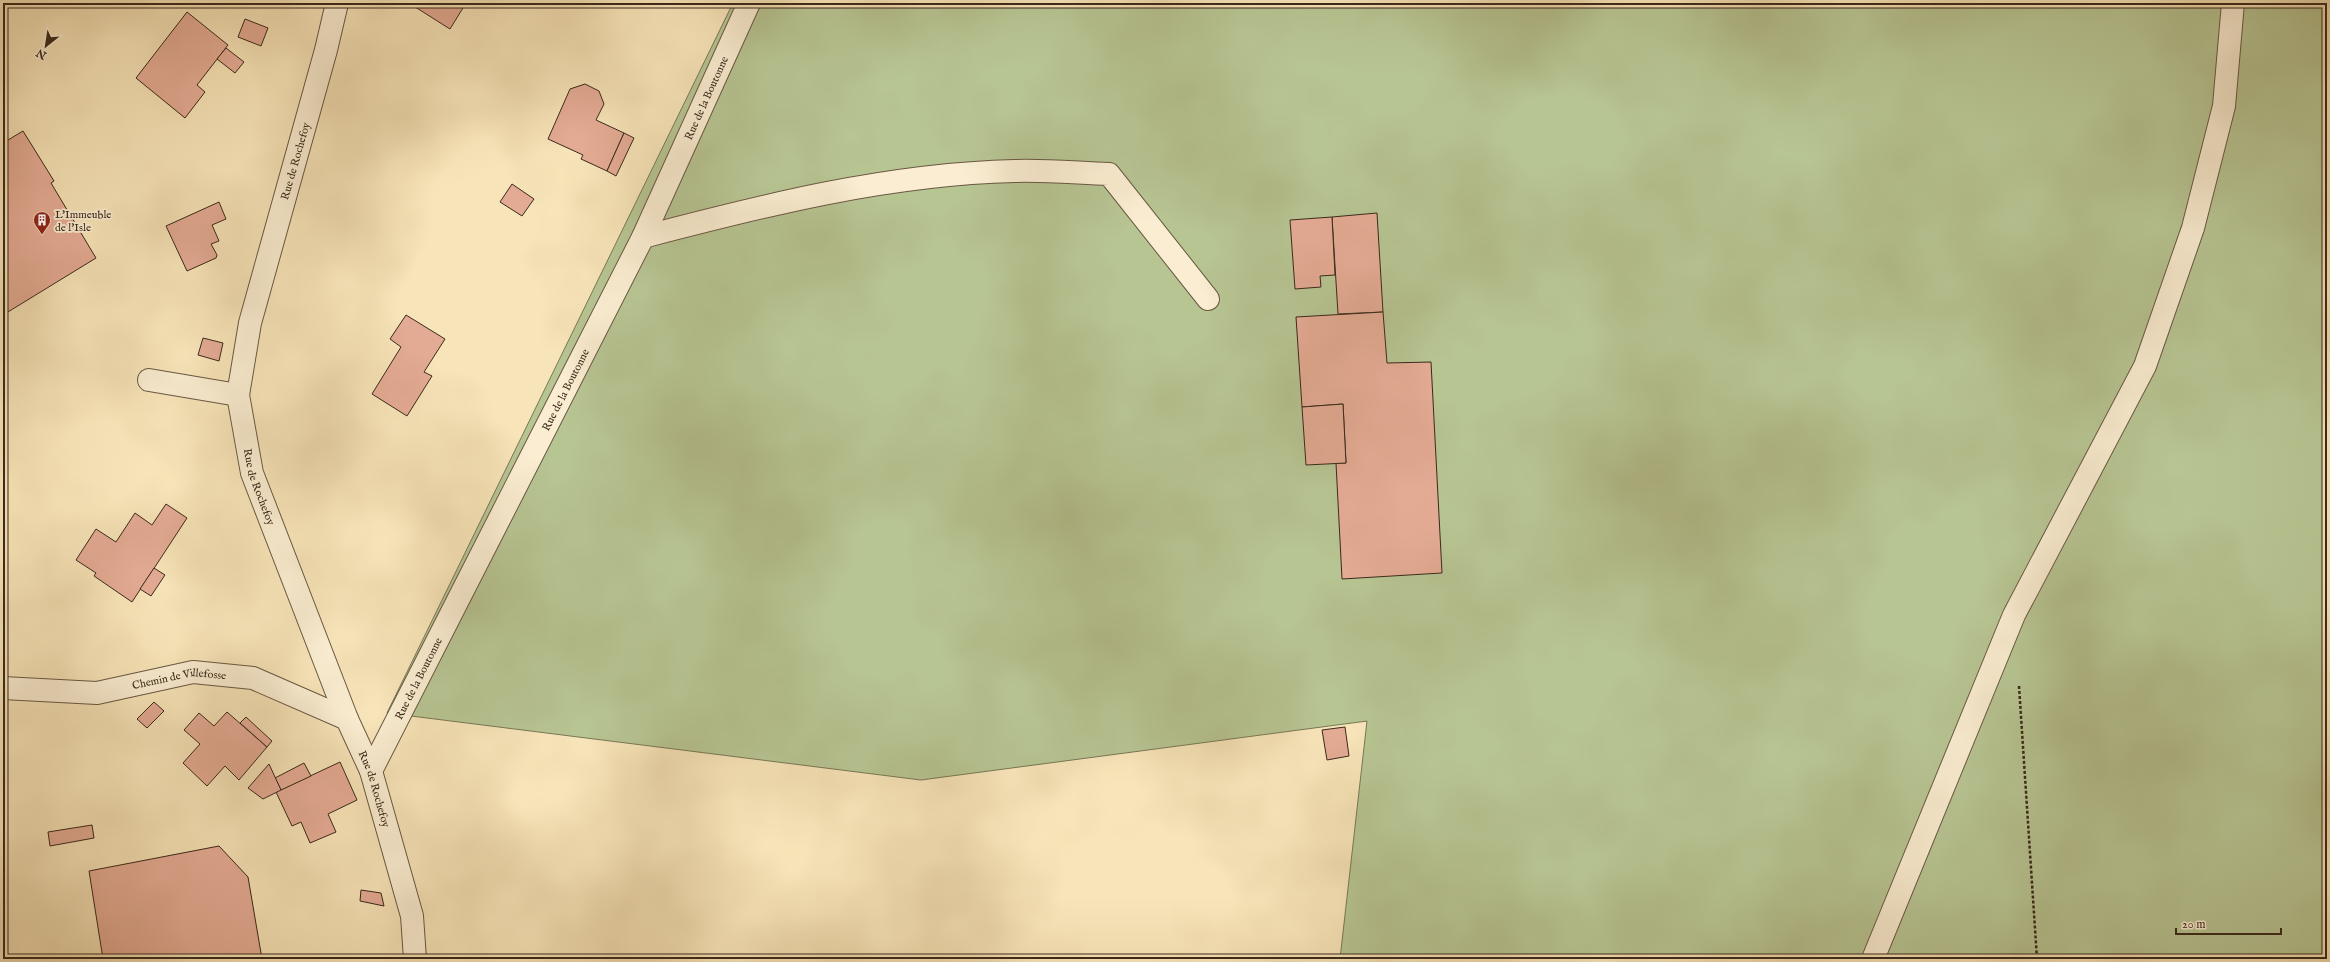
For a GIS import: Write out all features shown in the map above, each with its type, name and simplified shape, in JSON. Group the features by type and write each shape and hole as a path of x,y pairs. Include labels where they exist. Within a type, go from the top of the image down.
{"street":[{"name":"Rue de Rochefoy","path":"337,3 326,50 250,323 238,396 252,473 347,719 371,771 412,916 415,959"},
{"name":"Rue de la Boutonne","path":"371,771 643,237 749,3"},
{"path":"1873,959 2014,615 2146,366 2193,228 2224,106 2233,3"},
{"path":"643,237 741,211 836,190 940,177 1015,171 1109,174 1208,299"},
{"path":"149,380 238,396"},
{"name":"Chemin de Villefosse","path":"3,688 97,693 193,672 253,678 347,719"}],"path":[{"path":"2018,678 2037,959"}],"green space":[{"path":"733,3 2327,3 2327,959 1340,959 1367,721 921,780 387,713"}],"building":[{"path":"414,3 466,3 450,29 412,5"},
{"path":"187,12 228,45 197,85 205,92 185,118 136,78"},
{"path":"245,19 268,28 261,46 238,37"},
{"path":"226,48 244,62 235,73 217,59"},
{"path":"585,84 599,91 604,104 596,120 624,133 607,171 581,159 583,155 548,139 570,89"},
{"name":"L'Immeuble de l'Isle","path":"23,131 54,181 51,183 96,258 3,315 3,143"},
{"path":"624,133 634,138 616,176 607,171"},
{"path":"512,184 534,199 522,216 500,202"},
{"path":"219,202 226,219 212,225 219,241 211,244 217,255 216,258 187,271 166,226"},
{"path":"1377,213 1383,312 1338,314 1332,217"},
{"path":"1332,217 1335,275 1320,276 1321,287 1295,289 1290,220"},
{"path":"1383,312 1387,363 1431,362 1442,573 1342,579 1336,463 1346,463 1343,404 1302,407 1296,317"},
{"path":"406,315 445,339 424,372 432,376 407,416 372,394 401,347 390,339"},
{"path":"203,338 223,343 219,361 198,355"},
{"path":"1343,404 1346,463 1306,465 1302,407"},
{"path":"166,504 187,518 132,602 94,576 96,573 76,560 96,529 116,542 135,513 152,525"},
{"path":"154,568 165,575 151,596 140,589"},
{"path":"154,702 164,711 147,728 137,719"},
{"path":"227,712 267,747 239,780 225,766 207,786 183,763 200,744 184,730 199,713 214,726"},
{"path":"246,717 272,741 267,747 240,723"},
{"path":"1345,727 1349,756 1327,760 1322,730"},
{"path":"340,762 357,800 328,814 336,832 310,843 301,822 292,826 276,792"},
{"path":"304,763 311,776 281,790 275,778"},
{"path":"269,764 281,790 263,799 248,788"},
{"path":"92,825 94,838 50,846 48,832"},
{"path":"219,846 248,877 262,959 103,959 89,871"},
{"path":"361,890 381,893 384,906 360,901"}],"place":[{"name":"L'Immeuble de l'Isle","path":"42,235"}]}
